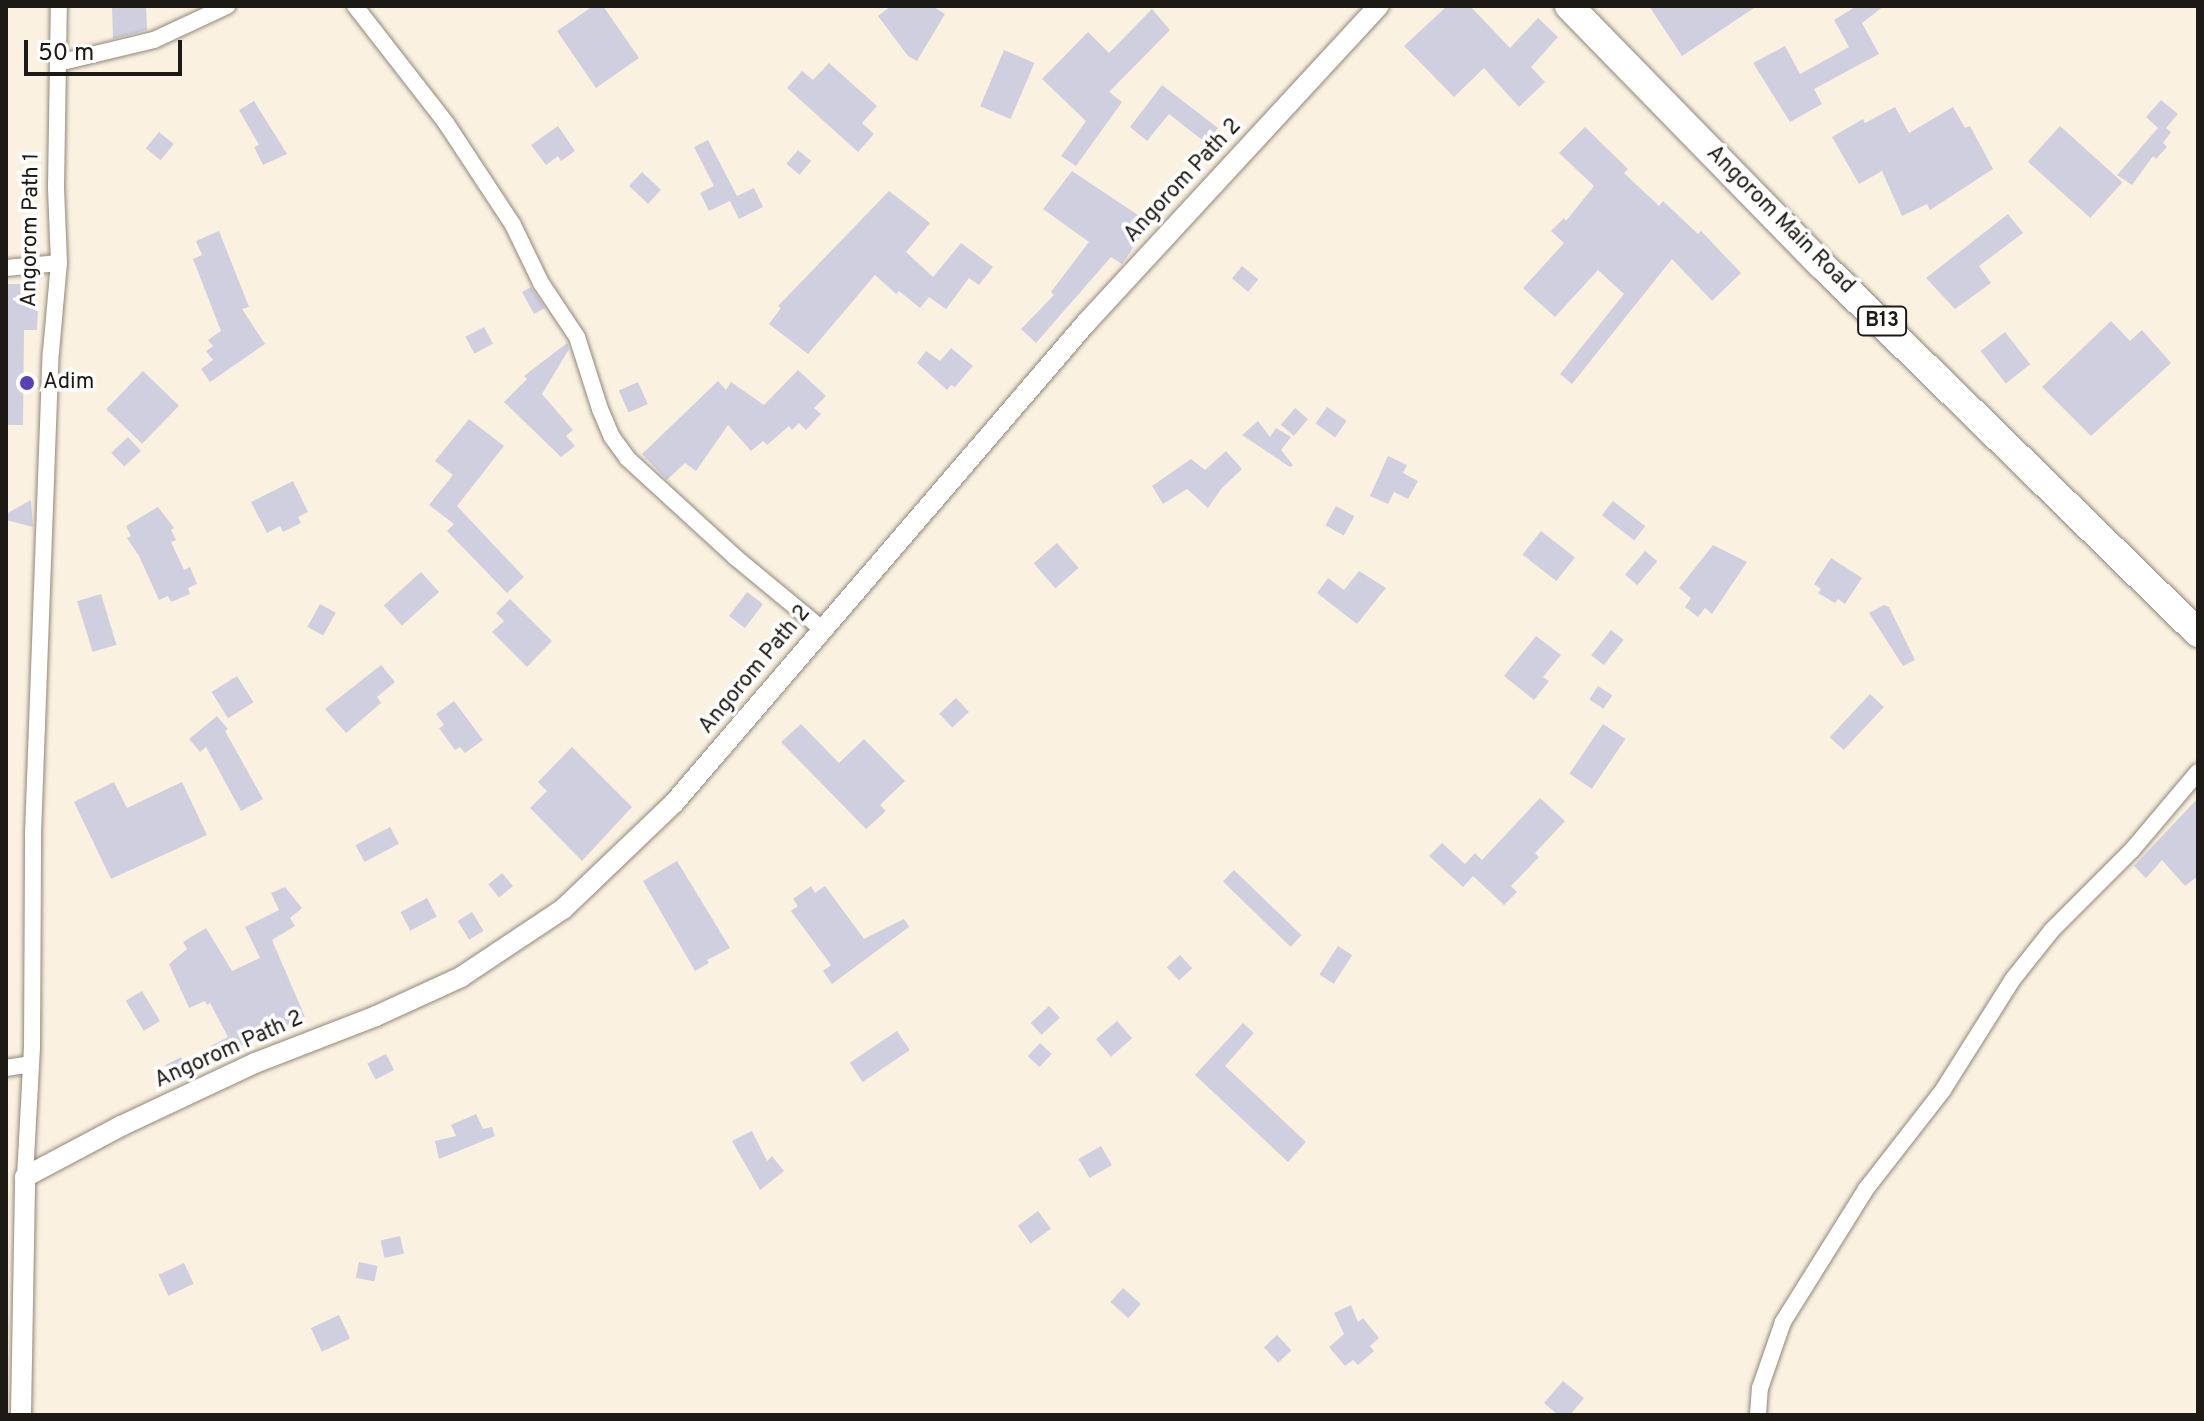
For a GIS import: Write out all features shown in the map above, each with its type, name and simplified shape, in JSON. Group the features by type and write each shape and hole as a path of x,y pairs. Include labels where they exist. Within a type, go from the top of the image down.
{"highway":[{"name":"Angorom Main Road","path":"1569,6 1822,265 2198,633"}],"street":[{"name":"Angorom Path 1","path":"21,1415 33,834 51,352 59,263 56,187 59,6"},
{"path":"58,63 154,40 227,6"},
{"path":"355,6 446,123 513,225 541,283 577,337 600,409 619,448 735,557 822,629"},
{"name":"Angorom Path 2","path":"25,1177 121,1126 255,1063 415,999 521,940 563,909 674,803 1086,323 1379,6"},
{"path":"6,268 59,263"},
{"path":"1758,1415 1760,1388 1783,1322 1866,1189 1943,1090 2013,979 2052,930 2091,887 2132,850 2198,772"},
{"path":"6,1068 30,1064"}],"building":[{"path":"112,6 146,6 147,30 113,39"},
{"path":"593,6 603,6 639,58 596,88 557,31"},
{"path":"891,6 932,6 945,14 917,61 908,56 878,16"},
{"path":"1447,6 1470,6 1510,48 1538,18 1558,37 1531,67 1545,82 1519,107 1484,68 1454,97 1404,46"},
{"path":"1649,6 1757,6 1682,56"},
{"path":"1857,6 1884,6 1862,23 1879,54 1814,89 1822,104 1790,122 1753,63 1785,46 1800,74 1849,47 1834,20"},
{"path":"1152,9 1170,30 1109,92 1122,102 1076,166 1061,156 1086,121 1042,79 1088,32 1109,53"},
{"path":"1004,50 1034,63 1011,119 980,106"},
{"path":"829,63 877,106 862,123 874,134 858,152 787,88 802,71 813,80"},
{"path":"1162,85 1218,128 1206,143 1169,114 1147,141 1130,127"},
{"path":"2161,100 2178,114 2166,128 2171,132 2163,143 2167,147 2156,159 2153,156 2132,185 2117,175 2158,128 2146,117"},
{"path":"254,101 287,154 263,165 254,147 259,145 239,110"},
{"path":"1895,107 1909,133 1953,107 1965,128 1970,126 1993,169 1930,210 1927,204 1902,216 1882,171 1859,184 1832,137 1863,119 1865,123"},
{"path":"558,126 575,151 561,161 558,156 546,165 531,145"},
{"path":"2060,126 2122,182 2090,218 2028,162"},
{"path":"1585,127 1628,169 1624,173 1659,206 1663,201 1698,234 1701,231 1741,273 1712,301 1672,259 1572,384 1560,374 1624,294 1598,270 1555,317 1523,288 1564,243 1551,231 1564,218 1566,221 1594,186 1559,153"},
{"path":"159,132 174,144 161,160 146,148"},
{"path":"708,140 737,196 754,188 763,207 739,219 730,201 709,211 700,193 714,186 694,147"},
{"path":"798,150 811,161 799,175 786,164"},
{"path":"1072,171 1150,223 1122,264 1111,257 1036,343 1021,329 1054,295 1051,292 1089,242 1043,209"},
{"path":"642,172 661,190 648,204 629,186"},
{"path":"889,191 930,223 906,252 933,277 961,243 993,267 979,285 969,278 946,309 929,297 920,308 899,291 896,294 875,275 808,354 769,324 781,308 778,306"},
{"path":"2008,214 2023,233 1979,266 1991,283 1955,309 1926,278"},
{"path":"219,231 249,307 242,309 265,344 210,382 201,369 213,360 206,351 213,346 208,340 221,331 193,259 202,255 196,241"},
{"path":"1242,266 1258,279 1248,292 1232,278"},
{"path":"6,284 30,284 30,308 38,308 37,330 24,330 23,425 6,425"},
{"path":"531,287 545,308 534,314 522,292"},
{"path":"2111,321 2130,341 2142,330 2171,363 2091,436 2042,387"},
{"path":"484,327 493,344 474,354 465,337"},
{"path":"2005,332 2030,364 2006,383 1981,351"},
{"path":"567,343 569,349 542,394 573,430 566,436 575,446 561,457 504,402 527,379 524,376"},
{"path":"951,348 973,366 955,387 951,385 947,390 917,363 926,351 940,361"},
{"path":"798,370 826,396 814,408 821,414 806,430 799,423 792,430 789,426 767,445 763,441 751,451 728,425 696,471 685,463 667,480 642,454 718,381 726,390 731,382 764,405"},
{"path":"143,371 179,406 142,444 106,409"},
{"path":"638,382 648,404 629,412 619,391"},
{"path":"1327,407 1347,421 1335,437 1316,423"},
{"path":"1295,408 1308,419 1294,436 1281,425"},
{"path":"469,419 504,446 457,506 524,577 507,593 447,531 454,524 429,505 453,475 435,461"},
{"path":"1258,421 1270,437 1276,428 1291,437 1281,450 1293,465 1290,467 1242,435"},
{"path":"128,437 141,451 124,467 111,453"},
{"path":"1226,451 1242,469 1221,489 1208,508 1187,489 1163,504 1152,486 1191,459 1205,470"},
{"path":"1388,456 1407,465 1403,473 1418,481 1408,499 1394,492 1388,504 1370,496"},
{"path":"293,481 308,512 298,517 301,523 283,532 280,526 267,533 251,502"},
{"path":"31,500 33,527 6,520 6,514"},
{"path":"1613,501 1645,526 1634,540 1602,515"},
{"path":"1336,506 1354,516 1344,535 1325,525"},
{"path":"158,507 174,528 171,530 176,540 171,542 184,570 190,567 197,584 188,588 190,594 171,602 168,596 159,600 139,556 127,538 131,536 126,526"},
{"path":"1541,531 1575,557 1556,581 1523,555"},
{"path":"1057,543 1079,568 1055,588 1034,563"},
{"path":"1713,545 1747,562 1712,614 1705,608 1698,617 1685,607 1691,598 1679,588"},
{"path":"1645,551 1657,561 1637,585 1625,575"},
{"path":"1831,558 1862,578 1845,604 1838,599 1835,603 1818,593 1821,589 1814,584"},
{"path":"1359,571 1386,588 1357,624 1317,593 1328,578 1344,590"},
{"path":"421,572 439,592 402,626 384,605"},
{"path":"747,592 763,604 745,628 729,616"},
{"path":"101,594 116,645 93,652 77,601"},
{"path":"510,599 552,641 527,667 492,632 504,621 496,613"},
{"path":"320,604 336,613 323,635 307,627"},
{"path":"1884,605 1889,607 1915,660 1903,666 1869,613"},
{"path":"1611,630 1624,640 1604,665 1591,655"},
{"path":"1536,636 1561,655 1543,677 1549,681 1534,700 1504,676"},
{"path":"381,665 395,682 377,697 381,703 346,733 325,709"},
{"path":"237,676 253,702 228,718 212,692"},
{"path":"1598,686 1612,695 1604,709 1589,699"},
{"path":"1870,694 1884,707 1844,750 1830,737"},
{"path":"956,698 969,712 952,728 939,714"},
{"path":"454,701 483,740 465,753 460,747 455,750 439,728 444,725 436,714"},
{"path":"217,716 228,729 225,731 263,799 241,811 206,747 200,752 189,739"},
{"path":"801,724 839,763 864,739 905,781 880,805 886,811 866,829 781,742"},
{"path":"1603,724 1625,739 1592,789 1569,774"},
{"path":"572,747 632,807 582,861 530,808 547,791 538,782"},
{"path":"114,782 127,808 182,782 207,835 111,879 74,802"},
{"path":"1540,798 1565,821 1535,853 1539,857 1511,886 1517,892 1504,905 1473,876 1463,887 1429,856 1442,843 1465,864 1475,853 1482,860"},
{"path":"2198,798 2198,876 2185,886 2162,860 2146,878 2134,866"},
{"path":"390,827 399,844 364,862 356,845"},
{"path":"677,861 730,948 707,960 709,963 695,971 643,881"},
{"path":"1234,870 1302,935 1291,947 1223,882"},
{"path":"502,873 513,886 499,898 488,885"},
{"path":"811,886 815,893 825,886 864,939 904,919 909,927 832,984 823,971 831,965 791,911 798,906 793,899"},
{"path":"285,887 302,908 290,918 295,926 272,940 305,1017 236,1048 238,1053 219,1062 211,1046 228,1037 210,1003 207,1005 205,1001 189,1008 169,964 187,949 183,942 206,928 232,971 260,958 245,927 279,910 271,893"},
{"path":"427,898 437,917 410,931 401,912"},
{"path":"472,912 484,931 469,940 458,921"},
{"path":"1338,946 1352,955 1334,984 1319,975"},
{"path":"1180,955 1192,968 1179,980 1167,967"},
{"path":"142,991 160,1021 144,1031 126,1001"},
{"path":"1049,1006 1060,1018 1042,1035 1031,1023"},
{"path":"1117,1021 1132,1038 1111,1057 1096,1039"},
{"path":"1243,1023 1254,1033 1225,1066 1306,1142 1288,1162 1195,1075"},
{"path":"897,1031 910,1050 863,1082 850,1063"},
{"path":"1040,1043 1052,1054 1039,1067 1028,1056"},
{"path":"386,1054 394,1070 375,1080 367,1064"},
{"path":"181,1057 189,1073 173,1081 165,1065"},
{"path":"476,1114 483,1129 492,1127 495,1136 439,1159 435,1141 456,1136 451,1125"},
{"path":"752,1131 767,1161 772,1156 784,1171 760,1190 732,1141"},
{"path":"1101,1146 1112,1165 1089,1178 1078,1159"},
{"path":"1038,1211 1051,1229 1031,1243 1018,1226"},
{"path":"400,1236 404,1254 385,1258 381,1240"},
{"path":"359,1262 378,1266 374,1282 356,1278"},
{"path":"184,1263 194,1284 168,1296 159,1275"},
{"path":"1123,1288 1141,1304 1128,1318 1110,1302"},
{"path":"1351,1305 1358,1322 1363,1318 1379,1338 1370,1346 1374,1351 1358,1365 1353,1360 1345,1366 1329,1347 1344,1334 1334,1313"},
{"path":"339,1315 350,1339 322,1352 311,1328"},
{"path":"1277,1335 1291,1350 1278,1363 1264,1347"},
{"path":"1563,1381 1584,1398 1570,1415 1558,1415 1544,1403"}],"place":[{"name":"Adim","path":"27,383"}]}
